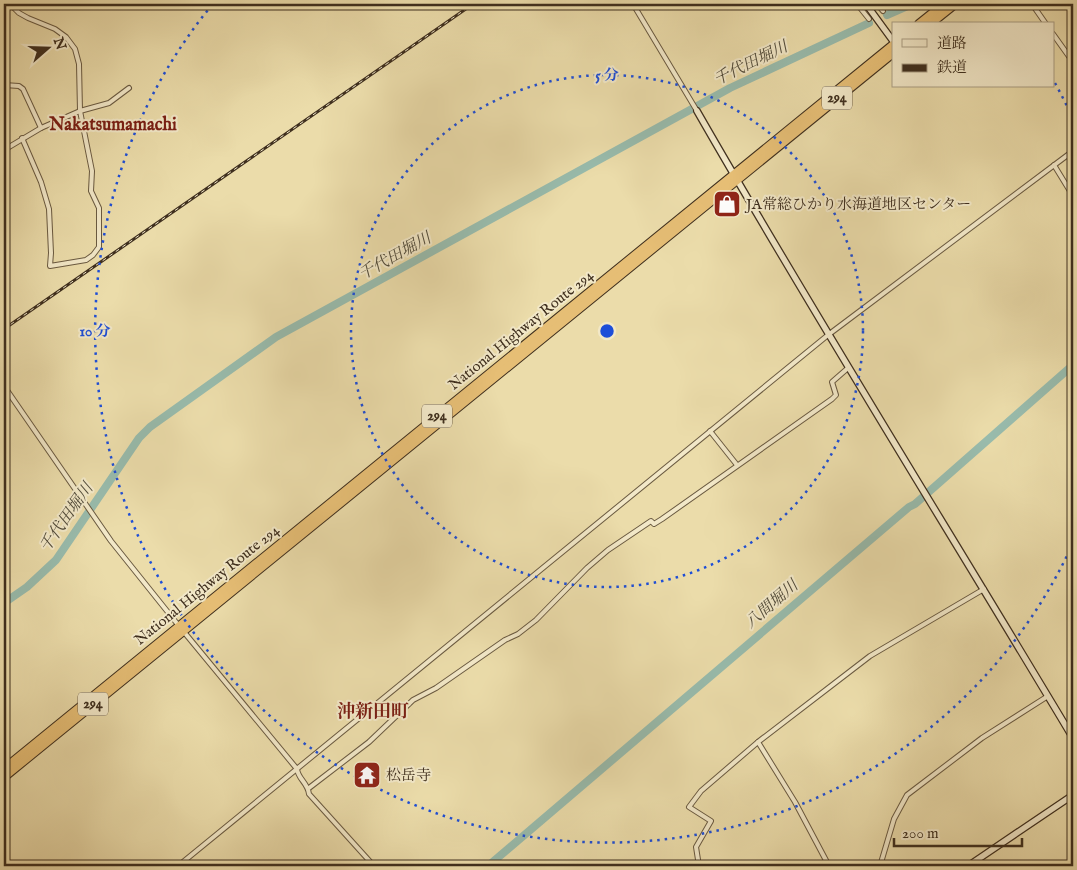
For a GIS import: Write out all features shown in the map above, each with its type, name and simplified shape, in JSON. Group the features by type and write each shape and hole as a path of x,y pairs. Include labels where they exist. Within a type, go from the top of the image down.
{"highway":[{"path":"922,22 944,4"},
{"path":"932,22 955,4"},
{"name":"National Highway Route 294","path":"4,769 297,537 736,177 892,44"},
{"name":"National Highway Route 294","path":"736,177 892,54"},
{"name":"National Highway Route 294","path":"4,777 181,628"}],"street":[{"path":"10,4 19,13 55,29 66,37 75,49 79,64 80,111 92,171 91,191 99,208 99,247 86,260 50,266 49,209 41,182 22,138"},
{"path":"633,4 828,335 932,503 1073,738"},
{"path":"857,4 869,19"},
{"path":"866,4 892,42"},
{"path":"877,4 883,11"},
{"path":"1032,4 1045,22"},
{"path":"1054,35 1073,62"},
{"path":"4,85 19,86 23,89 41,128"},
{"path":"4,150 41,128 80,111 109,103 129,88"},
{"path":"178,866 828,335 1073,150"},
{"path":"1054,165 1073,196"},
{"path":"309,788 370,742 413,700 436,688 536,620 587,568 608,550 651,521 654,524 662,519 832,399 836,394 832,382 848,368"},
{"path":"4,386 111,541 297,768 298,775 309,788 309,794 374,866"},
{"path":"710,431 737,465"},
{"path":"699,866 696,847 711,821 689,807 700,791 758,742 870,656 984,589"},
{"path":"880,866 894,819 907,795 982,738 1048,696"},
{"path":"758,742 795,802 828,865 822,866"},
{"path":"968,866 1073,795"}],"waterway":[{"path":"887,15 912,4"},
{"name":"千代田堀川","path":"4,603 27,587 56,560 139,438 150,427 276,337 730,88 869,23"},
{"name":"八間堀川","path":"488,866 909,507 915,504 1073,365"}],"railway":[{"path":"4,329 473,4"}],"place":[{"name":"JA常総ひかり水海道地区センター","path":"727,204"},
{"name":"松岳寺","path":"367,775"}],"district":[{"name":"Nakatsumamachi","path":"113,125"},
{"name":"沖新田町","path":"373,712"}]}
